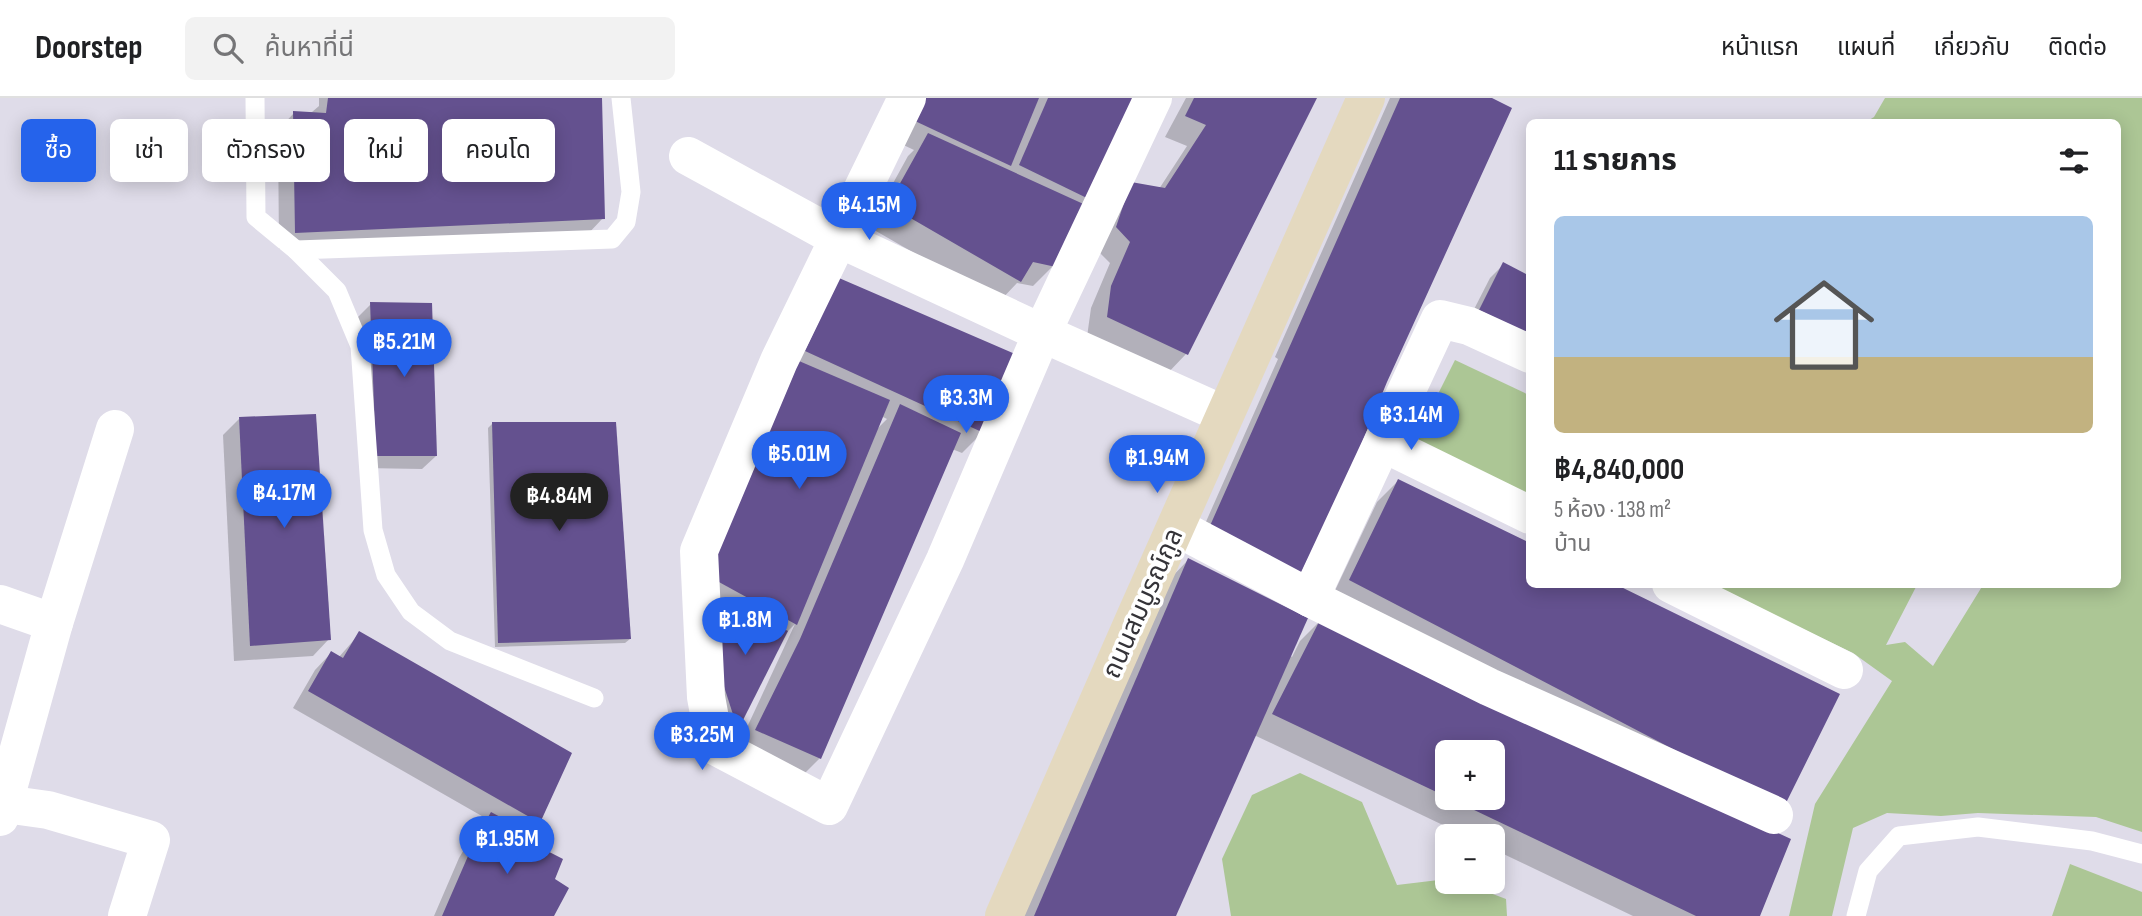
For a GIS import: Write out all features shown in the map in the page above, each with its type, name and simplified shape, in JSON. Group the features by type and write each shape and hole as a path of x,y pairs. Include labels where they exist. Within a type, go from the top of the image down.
{"street":[{"path":"907,98 779,360 699,551 706,697 715,746 828,806 945,560 1042,333 1153,98"},
{"name":"ถนนสมบูรณ์กูล","path":"1003,916 1176,527 1223,414 1366,98"},
{"path":"688,156 838,238 1223,414"},
{"path":"1310,598 1440,319 1469,326 1526,352"},
{"path":"115,429 54,623 2,810 48,810 151,840 127,916"},
{"path":"1383,443 1526,513"},
{"path":"1176,527 1310,598 1489,687 1774,815"},
{"path":"1679,588 1844,670"},
{"path":"0,604 54,623"}],"lane":[{"path":"255,98 256,217 296,250 337,291 360,346 373,530 386,575 411,612 450,641 594,698"},
{"path":"296,250 612,239 626,222 631,192 621,98"},
{"path":"1856,916 1868,871 1899,836 1978,827 2092,841 2142,854"}],"green space":[{"path":"1885,98 2142,98 2142,832 2096,817 1887,813 1853,828 1832,916 1789,916 1815,804 1892,681 1853,653 1717,588 1915,588 1886,645 1905,642 1933,666 1981,588 2121,588 2121,119 1871,119"},
{"path":"1455,360 1526,394 1526,496 1414,442"},
{"path":"1300,773 1362,802 1397,885 1435,880 1435,894 1493,894 1506,899 1507,916 1231,916 1222,859 1252,795"},
{"path":"2070,864 2142,892 2142,916 2052,916"}],"building":[{"path":"328,98 602,98 605,219 295,233 294,182 330,182 330,119 293,119 293,111 326,113"},
{"path":"925,98 1039,98 1011,166 915,121"},
{"path":"1048,98 1137,98 1093,201 1019,165"},
{"path":"1194,98 1317,98 1188,355 1107,317 1111,286 1130,242 1116,227 1131,182 1165,188 1206,125 1185,116"},
{"path":"1400,98 1492,98 1512,108 1387,382 1342,491 1301,573 1209,528"},
{"path":"928,133 1090,207 1056,267 1033,262 1021,282 888,205"},
{"path":"1503,262 1526,274 1526,333 1479,310"},
{"path":"839,278 1022,357 984,433 805,351"},
{"path":"370,302 432,303 437,456 376,456"},
{"path":"799,361 890,400 797,625 708,576"},
{"path":"900,404 961,433 821,759 755,730 800,639"},
{"path":"316,414 331,640 250,646 239,417"},
{"path":"492,422 616,422 631,639 498,643"},
{"path":"1398,479 1526,541 1526,588 1623,588 1840,694 1784,807 1349,580"},
{"path":"1188,558 1308,618 1176,916 1034,916"},
{"path":"736,605 788,631 738,730 710,643"},
{"path":"1321,618 1791,839 1760,916 1696,916 1474,810 1505,810 1505,740 1435,740 1435,791 1272,714"},
{"path":"359,631 572,753 540,823 308,691 331,651 343,658"},
{"path":"491,812 524,830 520,837 563,859 555,879 569,888 554,916 442,916 475,840"}]}
